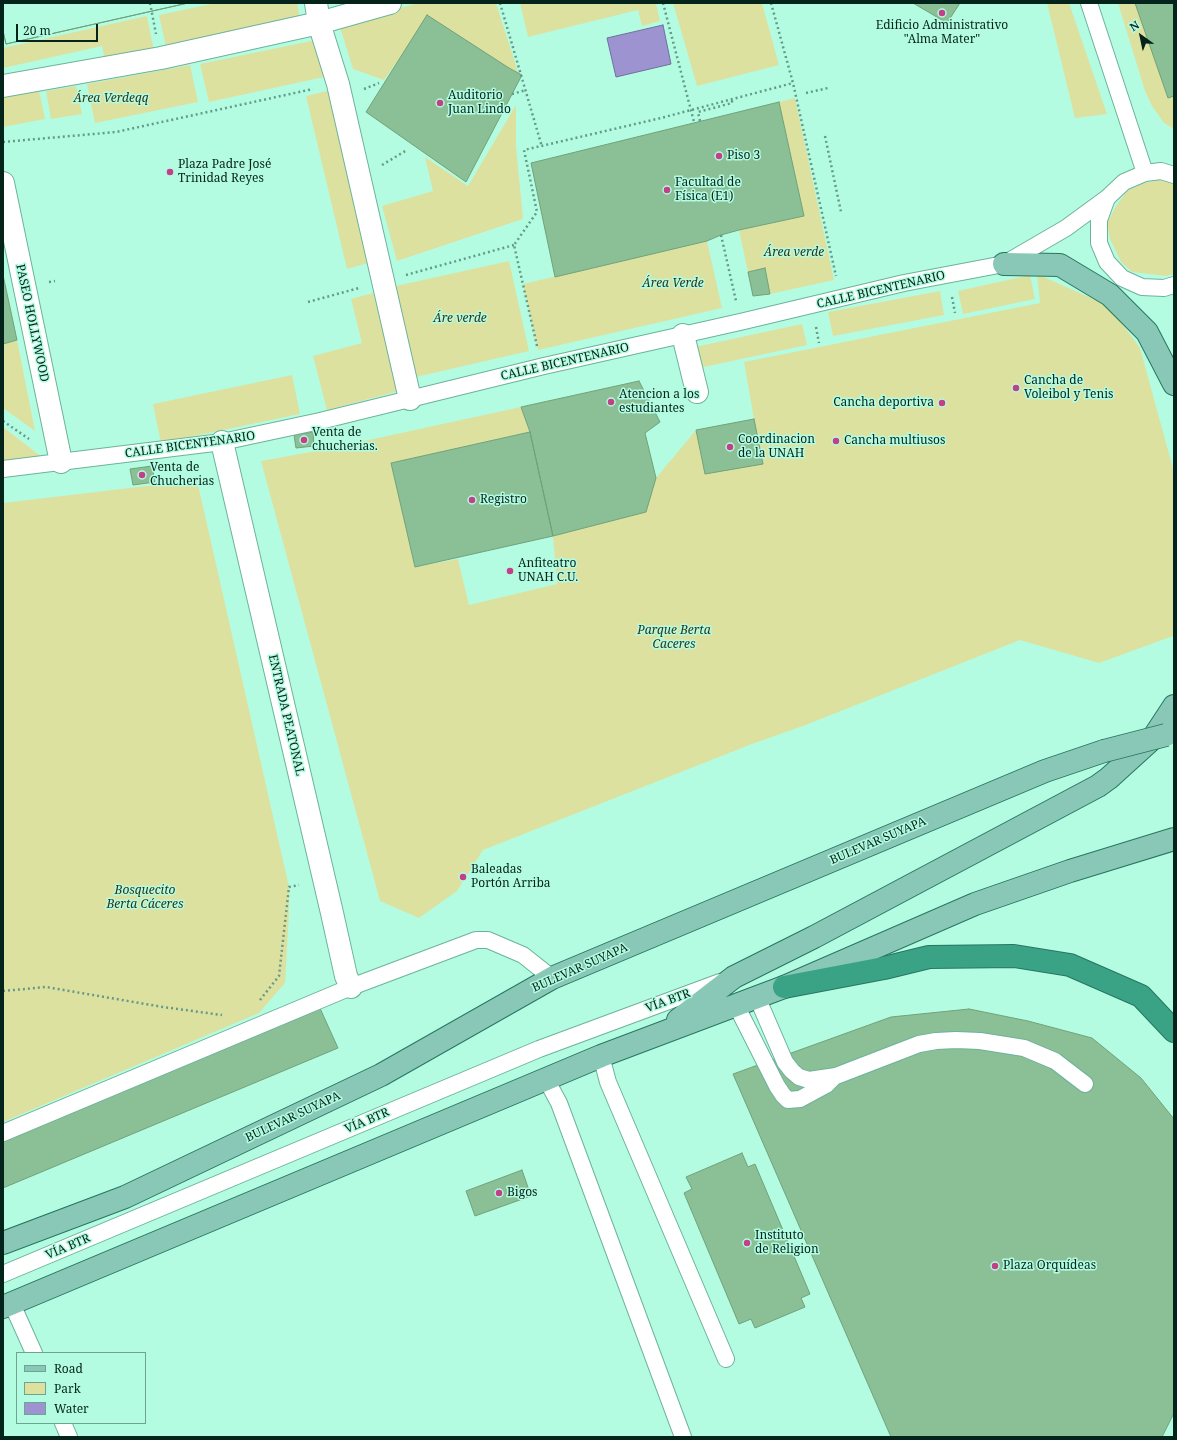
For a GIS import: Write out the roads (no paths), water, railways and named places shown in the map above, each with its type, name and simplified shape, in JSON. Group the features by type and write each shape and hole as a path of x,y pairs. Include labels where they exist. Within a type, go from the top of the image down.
{"highway":[{"path":"784,987 884,968 929,957 1014,956 1070,965 1140,996 1174,1031"}],"main road":[{"path":"1004,264 1060,265 1110,295 1147,332 1174,384"},
{"path":"658,1034 734,977 814,937 1098,786 1109,778 1153,738 1174,706"},
{"name":"BULEVAR SUYAPA","path":"3,1243 125,1197 381,1075 552,978 1045,771 1104,751 1170,735"},
{"path":"7,1306 546,1078 784,987 975,904 1070,871 1174,839"}],"street":[{"path":"3,86 161,58 317,13 390,3"},
{"path":"317,13 338,84 410,399"},
{"name":"PASEO HOLLYWOOD","path":"3,183 61,462"},
{"path":"683,335 697,392"},
{"name":"ENTRADA PEATONAL","path":"222,442 346,976 351,987"}],"lane":[{"path":"1089,3 1145,173 1161,172 1174,175"},
{"name":"CALLE BICENTENARIO","path":"3,469 222,442 320,421 544,366 904,283 1004,264 1066,228 1107,198 1124,182 1145,173"},
{"path":"1107,198 1099,220 1099,243 1107,262 1122,278 1142,287 1164,288 1174,285"},
{"path":"3,1133 351,987 476,940 488,940 523,955 552,978"},
{"name":"VÍA BTR","path":"3,1274 539,1049 734,977"},
{"path":"757,997 785,1062 799,1077 809,1080 836,1076 919,1044 936,1041 980,1041 1024,1048 1055,1061 1085,1084"},
{"path":"736,1005 777,1086 788,1100 800,1099 826,1084 836,1076"},
{"path":"601,1056 608,1082 726,1359"},
{"path":"546,1078 559,1103 683,1437"},
{"path":"7,1306 33,1352"},
{"path":"63,1424 69,1437"}],"water":[{"path":"663,25 671,64 616,77 607,38"}],"place":[{"name":"Edificio Administrativo \"Alma Mater\"","path":"942,13"},
{"name":"Auditorio Juan Lindo","path":"440,103"},
{"name":"Piso 3","path":"719,156"},
{"name":"Plaza Padre José Trinidad Reyes","path":"170,172"},
{"name":"Facultad de Física (E1)","path":"667,190"},
{"name":"Cancha de Voleibol y Tenis","path":"1016,388"},
{"name":"Atencion a los estudiantes","path":"611,402"},
{"name":"Cancha deportiva","path":"942,403"},
{"name":"Venta de chucherias.","path":"304,440"},
{"name":"Cancha multiusos","path":"836,441"},
{"name":"Coordinacion de la UNAH","path":"730,447"},
{"name":"Venta de Chucherias","path":"142,475"},
{"name":"Registro","path":"472,500"},
{"name":"Anfiteatro UNAH C.U.","path":"510,571"},
{"name":"Baleadas Portón Arriba","path":"463,877"},
{"name":"Bigos","path":"499,1193"},
{"name":"Instituto de Religion","path":"747,1243"},
{"name":"Plaza Orquídeas","path":"995,1266"}],"park label":[{"name":"Área Verdeqq","path":"111,99"},
{"name":"Área verde","path":"794,253"},
{"name":"Área Verde","path":"673,284"},
{"name":"Áre verde","path":"460,319"},
{"name":"Parque Berta Caceres","path":"674,638"},
{"name":"Bosquecito Berta Cáceres","path":"145,898"}]}
